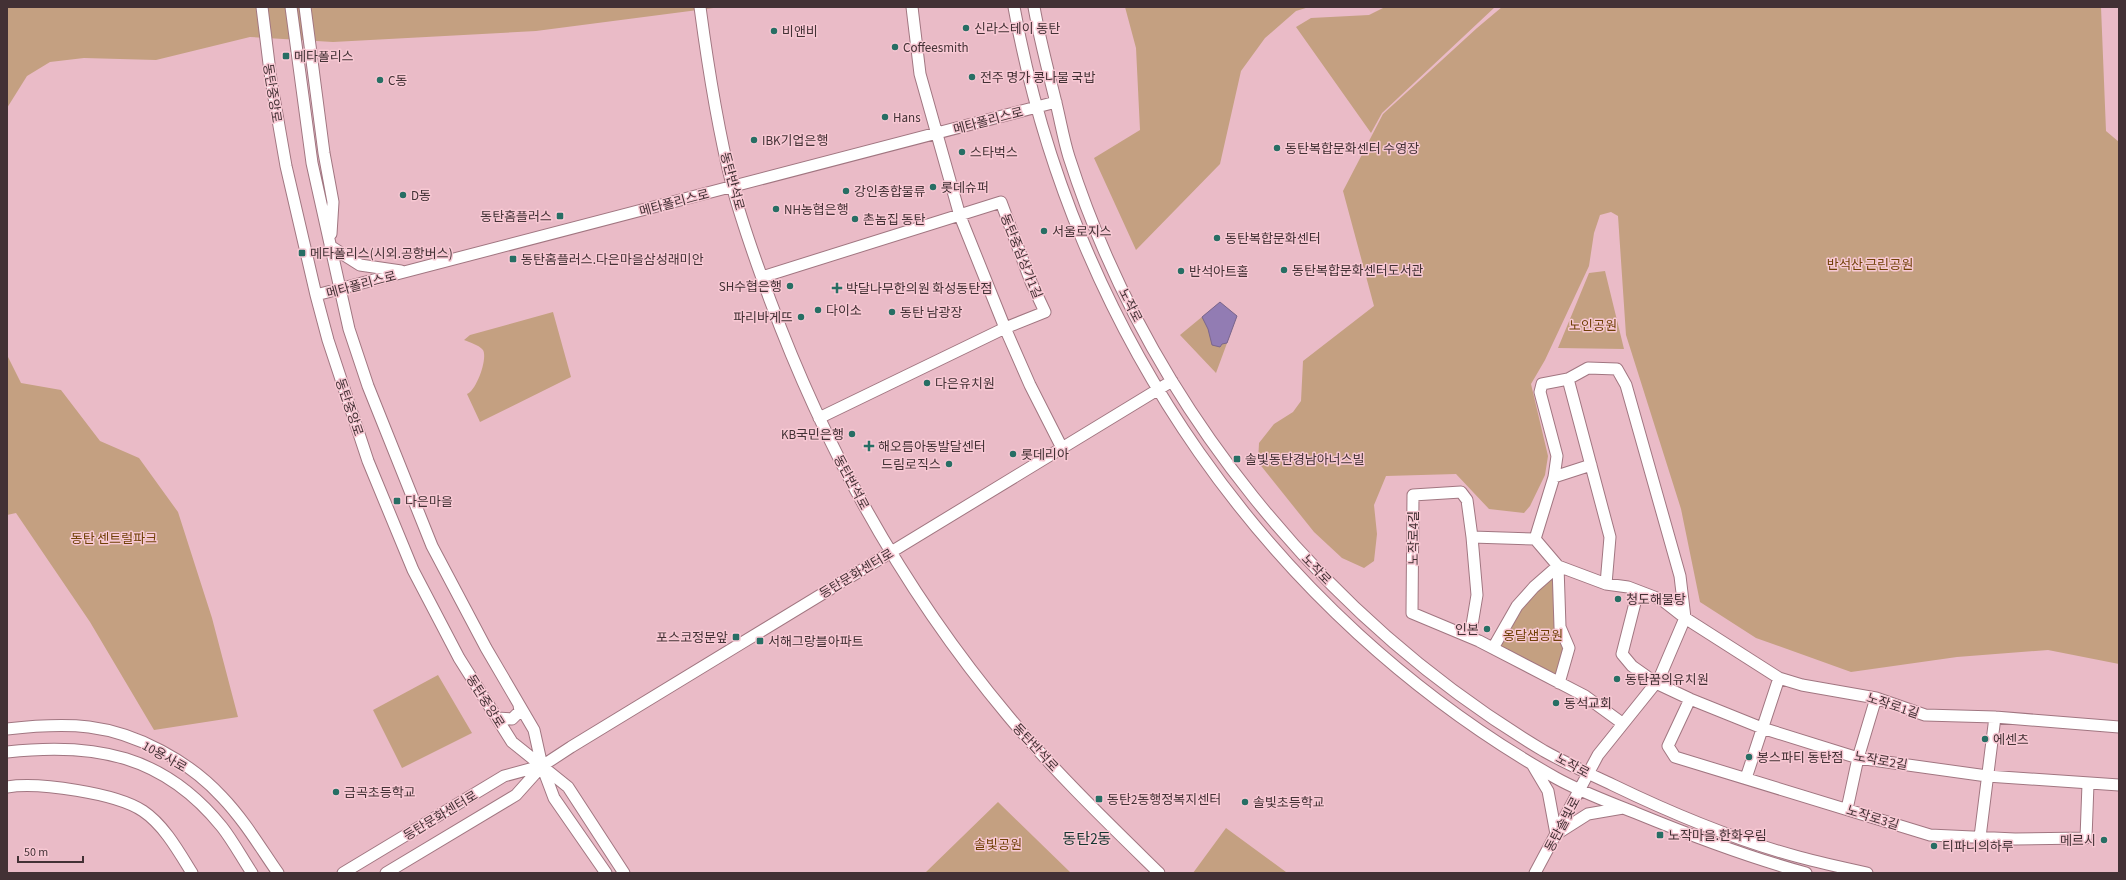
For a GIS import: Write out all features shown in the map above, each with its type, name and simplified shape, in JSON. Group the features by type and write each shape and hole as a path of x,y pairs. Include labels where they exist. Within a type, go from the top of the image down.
{"street":[{"name":"동탄중앙로","path":"262,7 270,80 286,166 316,295 330,347 368,460 413,570 459,658 512,742 568,787 624,873"},
{"name":"동탄중앙로","path":"291,7 308,140 349,329 368,386 417,512 456,593 534,730 542,766 554,798 606,873"},
{"name":"동탄중앙로","path":"305,7 324,153 333,202 330,246"},
{"path":"912,7 920,74 960,216 1005,328 1030,385 1062,448"},
{"name":"노작로","path":"1014,7 1036,107 1051,158 1077,230 1110,304 1157,390 1188,438 1248,517 1294,570 1344,620 1420,685 1475,726 1530,762 1559,779 1623,808 1730,851 1806,873"},
{"name":"노작로","path":"1034,7 1068,153 1094,227 1143,331 1172,381 1203,429 1278,526 1349,601 1398,645 1467,699 1542,749 1588,774 1694,822 1800,858 1867,873"},
{"name":"동탄반석로","path":"700,8 712,93 733,186 762,277 788,347 819,418 852,485 890,552 950,640 1009,717 1073,787 1159,873"},
{"name":"메타폴리스로","path":"316,295 1056,102"},
{"path":"1051,158 1059,150 1068,153"},
{"name":"동탄중심상가1길","path":"762,277 1001,202 1031,282 1045,312 1005,328 819,418"},
{"path":"330,246 360,265 407,271"},
{"path":"1128,339 1139,338 1143,331"},
{"path":"1536,539 1554,477 1557,456 1540,392 1542,384 1568,379 1588,368 1616,369 1626,385 1677,568 1685,618 1656,683 1622,723 1598,755 1588,774"},
{"path":"1568,379 1610,537 1606,584"},
{"name":"동탄문화센터로","path":"386,873 516,795 542,766 1172,381"},
{"path":"1188,438 1192,429 1203,429"},
{"path":"1554,477 1591,465"},
{"name":"노작로4길","path":"1470,637 1477,595 1467,500 1461,492 1413,495 1412,614 1470,637 1493,648 1585,696 1622,723"},
{"path":"1472,537 1536,539 1558,566 1606,584 1628,587 1662,600 1685,618"},
{"path":"1493,648 1517,606 1534,587 1558,566"},
{"path":"1558,566 1560,627 1569,648 1559,683"},
{"path":"1638,591 1622,654 1632,666 1656,683"},
{"name":"노작로1길","path":"1685,618 1779,678 1802,686 1876,698 1925,715 1995,718 2119,727"},
{"path":"1746,778 1779,678"},
{"name":"노작로2길","path":"1656,683 1690,699 1762,728 1858,758 1987,776 2119,785"},
{"path":"1847,809 1858,758 1876,698"},
{"name":"노작로3길","path":"1690,699 1668,746 1675,757 1930,835 2015,840 2086,838 2088,784"},
{"path":"497,718 512,719 517,716 520,711 519,705"},
{"path":"1980,837 1995,718"},
{"name":"10용사로","path":"7,729 40,726 89,727 110,731 152,747 188,768 221,795 236,812 278,873"},
{"name":"10용사로","path":"7,752 43,748 88,751 109,754 151,768 181,786 205,809 223,828 252,873"},
{"path":"1542,749 1542,759 1530,762 1548,791 1556,834 1588,814 1623,808"},
{"name":"동탄문화센터로","path":"343,873 504,776 542,766"},
{"name":"동탄솔빛로","path":"1535,873 1588,774"},
{"path":"7,787 29,785 70,790 126,802 144,811 156,823 192,873"},
{"path":"1623,808 1618,803 1619,798 1623,794 1631,794"}],"green space":[{"path":"7,7 721,7 536,31 333,42 250,37 156,60 84,58 50,62 27,76 7,108"},
{"path":"1125,7 1309,7 1296,11 1265,38 1241,71 1220,164 1136,250 1094,158 1140,130 1136,48"},
{"path":"1385,7 1495,7 1382,113 1371,133 1296,27 1311,18 1369,15"},
{"name":"반석산 근린공원","path":"1502,7 2101,7 2106,131 2119,142 2119,664 2048,650 1957,657 1851,672 1756,638 1700,602 1681,509 1626,335 1618,216 1611,212 1600,215 1594,233 1589,266 1545,360 1531,384 1548,456 1545,475 1530,506 1524,513 1489,509 1456,474 1386,476 1374,505 1377,534 1374,561 1364,568 1342,558 1314,532 1258,462 1259,443 1274,424 1293,412 1301,401 1303,361 1374,306 1343,191 1383,114"},
{"name":"노인공원","path":"1605,271 1624,349 1558,348 1589,273"},
{"path":"1220,302 1237,316 1216,373 1180,335"},
{"path":"553,312 571,377 480,422 467,394 474,387 483,367 484,354 483,350 479,347 464,340 470,335"},
{"name":"동탄 센트럴파크","path":"7,355 21,383 61,390 100,441 139,458 178,512 212,618 238,717 154,730 90,622 16,513 7,515"},
{"name":"옹달샘공원","path":"1557,569 1567,647 1558,679 1495,647 1509,620"},
{"path":"438,675 472,733 402,768 373,710"},
{"name":"솔빛공원","path":"998,802 1071,873 925,873"},
{"path":"1226,828 1286,872 1286,873 1193,873"}],"shaded area":[{"path":"1220,302 1237,316 1227,343 1222,344 1220,347 1212,345 1208,329 1202,317"}],"place":[{"name":"신라스테이 동탄","path":"966,28"},
{"name":"비앤비","path":"774,31"},
{"name":"Coffeesmith","path":"895,47"},
{"name":"메타폴리스","path":"286,56"},
{"name":"전주 명가 콩나물 국밥","path":"972,77"},
{"name":"C동","path":"380,80"},
{"name":"Hans","path":"885,117"},
{"name":"IBK기업은행","path":"754,140"},
{"name":"동탄복합문화센터 수영장","path":"1277,148"},
{"name":"스타벅스","path":"962,152"},
{"name":"롯데슈퍼","path":"933,187"},
{"name":"강인종합물류","path":"846,191"},
{"name":"D동","path":"403,195"},
{"name":"NH농협은행","path":"776,209"},
{"name":"동탄홈플러스","path":"560,216"},
{"name":"촌놈집 동탄","path":"855,219"},
{"name":"서울로지스","path":"1044,231"},
{"name":"동탄복합문화센터","path":"1217,238"},
{"name":"메타폴리스(시외.공항버스)","path":"302,253"},
{"name":"동탄홈플러스.다은마을삼성래미안","path":"513,259"},
{"name":"동탄복합문화센터도서관","path":"1284,270"},
{"name":"반석아트홀","path":"1181,271"},
{"name":"SH수협은행","path":"790,286"},
{"name":"박달나무한의원 화성동탄점","path":"837,288"},
{"name":"다이소","path":"818,310"},
{"name":"동탄 남광장","path":"892,312"},
{"name":"파리바게뜨","path":"801,317"},
{"name":"다은유치원","path":"927,383"},
{"name":"KB국민은행","path":"852,434"},
{"name":"해오름아동발달센터","path":"869,446"},
{"name":"롯데리아","path":"1013,454"},
{"name":"솔빛동탄경남아너스빌","path":"1237,459"},
{"name":"드림로직스","path":"949,464"},
{"name":"다은마을","path":"397,501"},
{"name":"청도해물탕","path":"1618,599"},
{"name":"인본","path":"1487,629"},
{"name":"포스코정문앞","path":"736,637"},
{"name":"서해그랑블아파트","path":"760,641"},
{"name":"동탄꿈의유치원","path":"1617,679"},
{"name":"동석교회","path":"1556,703"},
{"name":"에센츠","path":"1985,739"},
{"name":"봉스파티 동탄점","path":"1749,757"},
{"name":"금곡초등학교","path":"336,792"},
{"name":"동탄2동행정복지센터","path":"1099,799"},
{"name":"솔빛초등학교","path":"1245,802"},
{"name":"노작마을.한화우림","path":"1660,835"},
{"name":"메르시","path":"2104,840"},
{"name":"티파니의하루","path":"1934,846"}],"district":[{"name":"동탄2동","path":"1087,839"}]}
